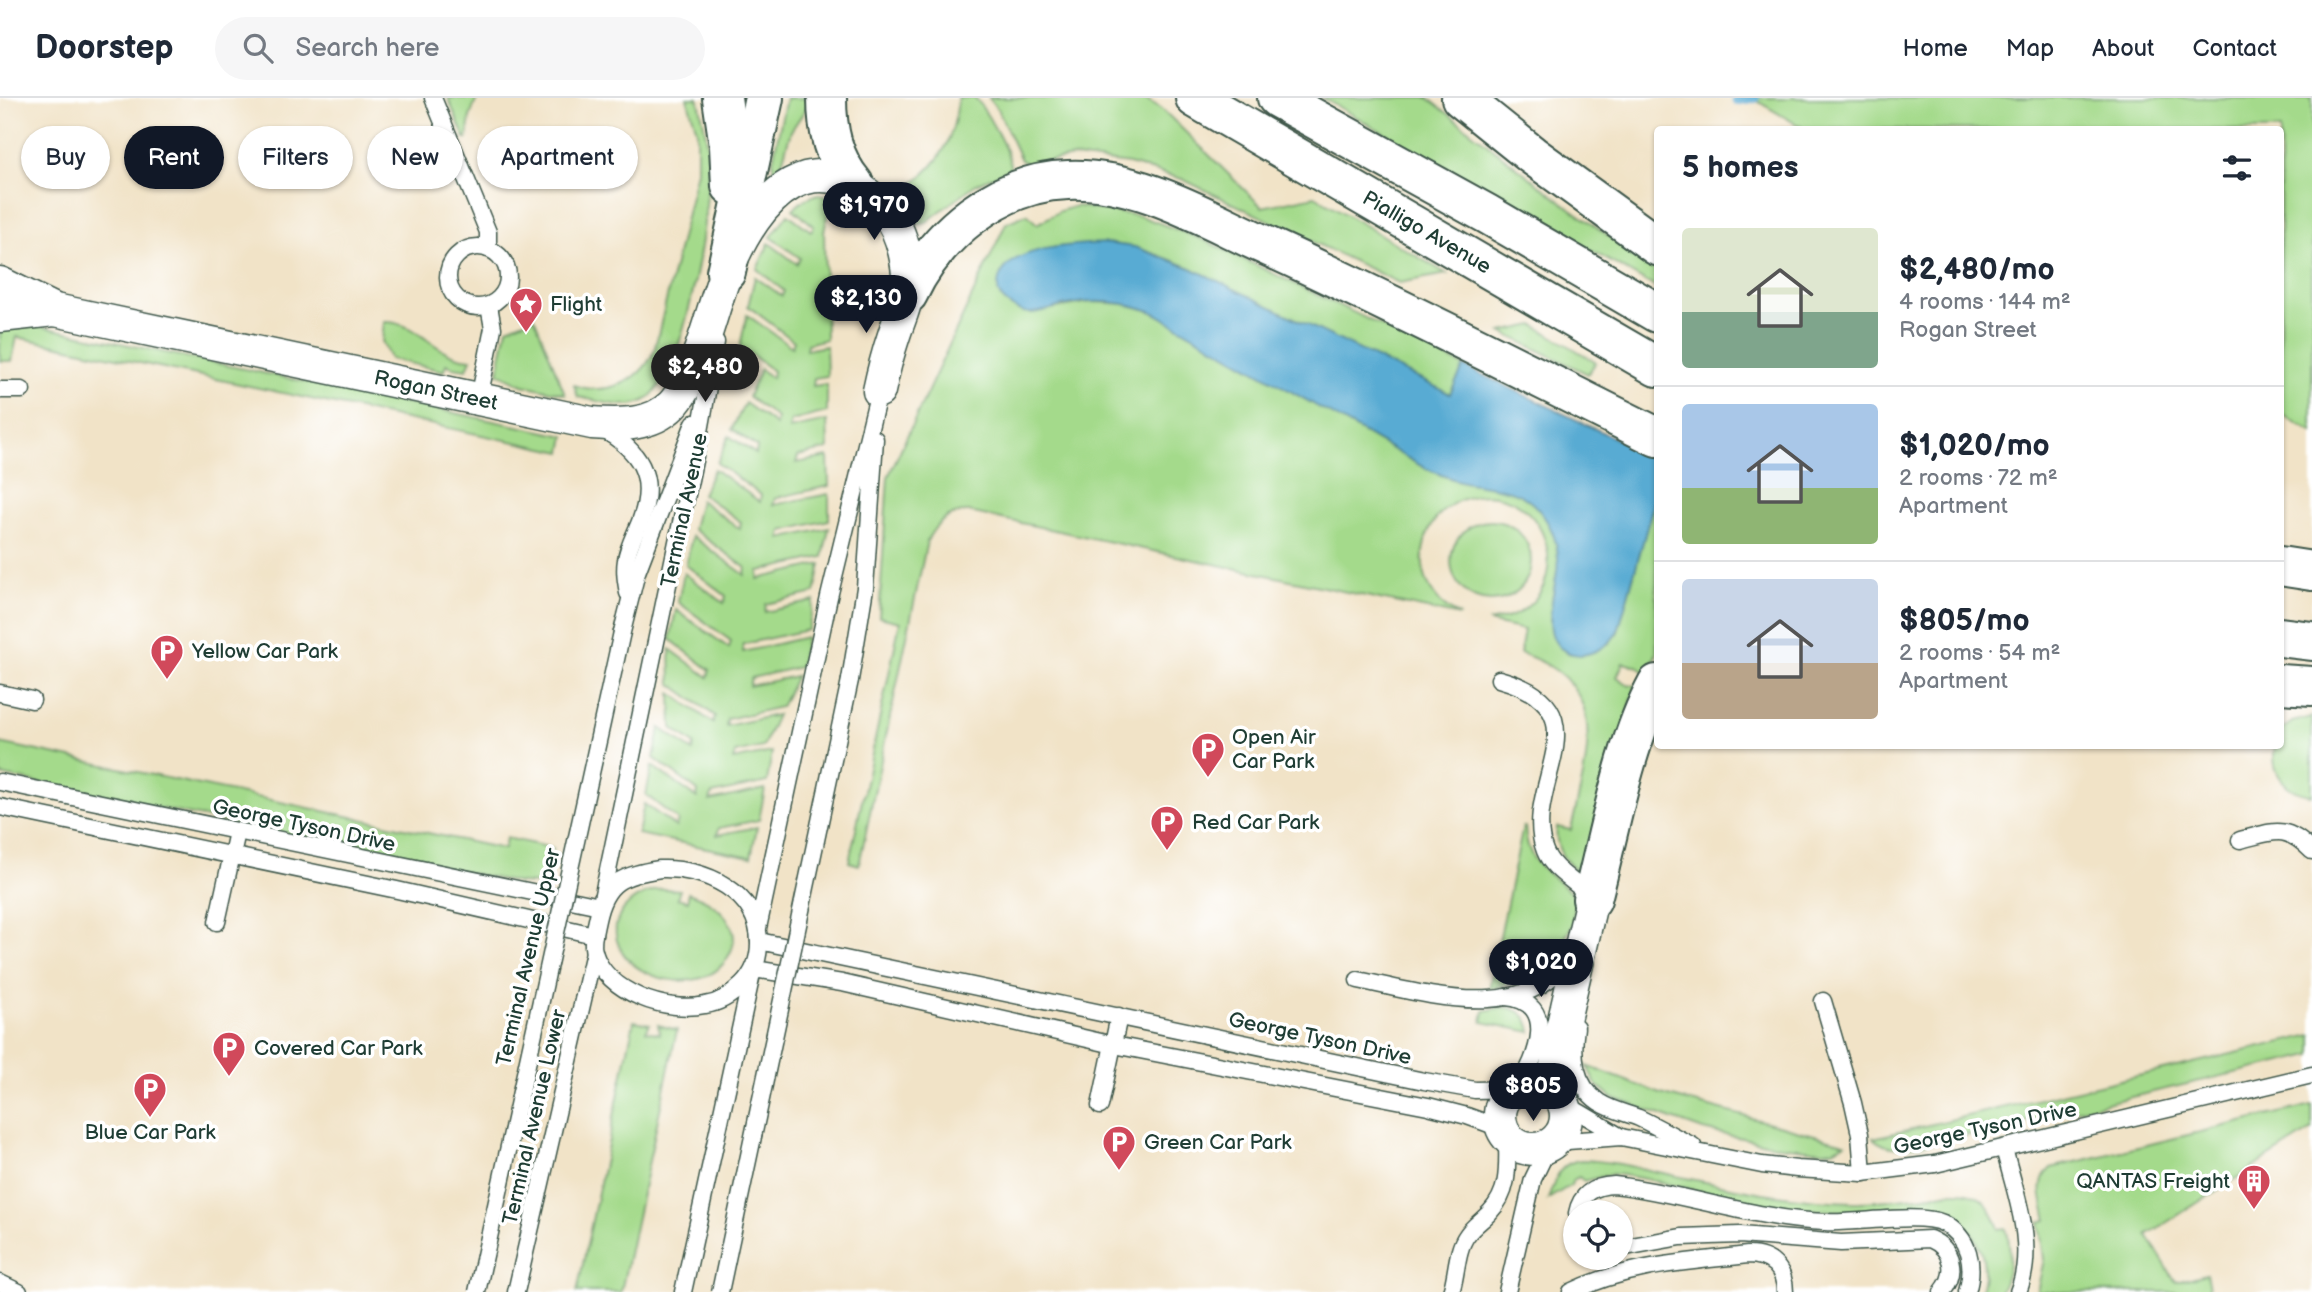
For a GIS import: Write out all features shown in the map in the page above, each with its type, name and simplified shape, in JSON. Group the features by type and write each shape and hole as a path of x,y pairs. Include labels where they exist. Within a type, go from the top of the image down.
{"main road":[{"path":"722,98 732,172 726,272"},
{"path":"726,272 764,98"},
{"path":"827,98 833,146 842,168 854,184"},
{"name":"Pialligo Avenue","path":"1195,98 1654,365"},
{"name":"Pialligo Avenue","path":"1277,98 1487,214 1654,311"},
{"path":"1461,98 1532,155 1654,244"},
{"path":"908,294 923,264 941,242 965,220 993,202 1053,181 1105,183 1156,196 1321,271 1654,436"},
{"path":"2284,567 2312,571"},
{"path":"2284,638 2312,641"},
{"path":"2284,684 2312,686"},
{"path":"1589,909 1634,737 1654,690"}],"street":[{"name":"Terminal Avenue","path":"726,272 757,219 788,186 802,178 821,174 854,184 881,207 897,229 905,253 908,294 887,355 879,391"},
{"name":"Rogan Street","path":"0,283 55,310 592,423 637,422 657,416 672,404 690,376 726,272"},
{"name":"Rogan Street","path":"0,316 55,310"},
{"path":"1563,1101 1543,1084 1527,1083 1517,1088 1505,1098 1500,1111 1505,1133 1522,1147 1535,1149 1551,1144 1566,1124 1567,1117 1563,1101 1555,1076 1558,1046 1589,909"}],"lane":[{"path":"433,98 488,232 488,249"},
{"path":"478,247 488,249 503,260 508,277 502,295 488,306 470,307 458,301 450,290 448,276 451,263 460,253 478,247"},
{"name":"Terminal Avenue","path":"601,903 699,437 726,272"},
{"path":"479,399 493,328 488,306"},
{"name":"Terminal Avenue Upper","path":"477,1292 629,603 643,555 695,420 713,357"},
{"path":"0,390 22,390"},
{"name":"Terminal Avenue","path":"720,1292 850,680 865,588 879,391"},
{"name":"Terminal Avenue","path":"759,935 830,597 879,391"},
{"path":"592,423 630,449 641,464 647,480 646,503 625,563 629,603"},
{"path":"1499,679 1521,685 1537,695 1552,717 1557,738 1542,814 1542,840 1552,862 1589,909 1574,1050 1575,1067 1581,1082 1599,1102 1639,1118 1711,1156"},
{"path":"0,693 32,699"},
{"name":"George Tyson Drive","path":"0,782 237,832 601,903"},
{"path":"0,807 594,935"},
{"path":"2240,840 2277,831 2286,832 2296,836 2312,851"},
{"path":"217,922 237,832"},
{"path":"683,1292 753,971 759,958 759,935 748,906 731,890 707,876 687,870 660,869 629,876 617,881 601,903 594,935 594,952 603,968 621,986 643,999 671,1006 712,1004 734,992 753,971"},
{"path":"1358,980 1443,998 1469,1000 1530,990 1550,979 1564,964 1589,909"},
{"name":"George Tyson Drive","path":"759,935 1119,1016 1457,1087 1517,1088"},
{"name":"Terminal Avenue Lower","path":"516,1292 594,952"},
{"path":"753,971 842,983 1114,1045 1428,1106 1505,1133 1507,1174 1504,1191 1493,1210 1467,1234 1451,1292"},
{"path":"1500,996 1513,997 1526,1003 1540,1028 1534,1060 1517,1088"},
{"path":"1823,1001 1853,1102 1860,1134 1863,1173"},
{"path":"1100,1106 1119,1016"},
{"name":"George Tyson Drive","path":"1621,1137 1711,1156 1797,1169 1863,1173 1935,1164 2312,1075"},
{"path":"1563,1101 1621,1137"},
{"path":"1507,1292 1533,1179 1551,1144 1621,1137"},
{"path":"2004,1148 2026,1239 2025,1266 2018,1292"},
{"path":"1583,1200 1586,1193 1601,1186 1614,1185 1750,1213 1815,1222 1859,1223 1925,1218 1945,1224 1966,1246 1971,1267 1967,1292"},
{"path":"1633,1246 1681,1237 1740,1235 1841,1242 1930,1239 1942,1246 1951,1261 1952,1273 1942,1292"},
{"path":"1571,1292 1593,1282 1642,1269 1754,1255 1769,1260 1778,1268 1783,1277 1785,1292"},
{"path":"0,1283 19,1292"}],"green space":[{"path":"448,98 477,98 470,117 467,139 463,134 463,126 460,126"},
{"path":"687,98 698,98 699,101 708,148 708,172 706,206 694,286 673,360 658,387 642,402 619,405 578,397 574,385 598,389 620,384 640,372 654,352 697,171 697,131"},
{"path":"786,98 813,98 791,131 779,173 773,169 773,160"},
{"path":"958,98 975,98 978,101 1003,144 1010,169 976,184 926,222 919,224 895,196 921,177 940,156 952,130"},
{"path":"989,98 1143,98 1161,108 1262,207 1315,196 1447,274 1399,283 1182,179 1129,164 1074,157 1027,164 1021,160 998,110"},
{"path":"1323,98 1428,98 1559,200 1654,269 1654,286"},
{"path":"1752,98 2312,98 2312,432 2284,415 2284,126 1800,126"},
{"path":"818,194 831,197 824,232 826,339 807,344 806,350 826,346 827,376 814,378 813,386 827,384 827,412 791,421 789,429 827,421 828,449 798,456 796,463 828,457 829,486 775,498 773,505 829,494 829,520 782,531 780,539 829,528 823,557 759,571 758,579 821,564 815,593 766,604 765,612 814,601 808,630 743,644 743,652 806,637 800,667 751,678 749,686 796,676 781,707 727,719 726,726 777,715 763,747 735,753 733,760 772,752 767,782 712,794 710,801 765,789 759,820 719,828 717,835 757,827 751,857 638,834 644,804 676,827 678,820 646,795 652,766 697,798 698,791 654,758 660,728 693,751 694,744 672,728 671,693 713,723 715,716 671,684 670,649 708,677 710,670 670,639 676,610 729,648 731,641 678,602 684,573 724,603 726,596 686,565 692,536 745,575 746,568 693,529 700,500 740,529 741,522 702,494 714,469 760,502 761,495 717,463 729,436 756,454 757,447 732,429 745,403 776,425 777,418 748,397 760,369 772,378 773,371 740,346 747,315 792,347 794,341 748,306 755,277 782,296 784,291 757,269 769,243 797,264 800,258 771,237 788,214 811,231 814,226 793,209 805,199"},
{"path":"1076,206 1140,216 1202,239 1464,366 1450,394 1191,268 1149,252 1116,244 1105,243 1001,297 1011,306 1028,313 1091,302 1126,304 1151,311 1425,468 1456,480 1504,489 1520,495 1541,512 1554,535 1558,561 1550,626 1560,647 1571,654 1608,644 1618,632 1654,502 1654,659 1646,674 1639,667 1623,663 1617,677 1629,685 1636,685 1582,876 1562,855 1557,842 1557,827 1571,830 1583,776 1587,726 1582,703 1570,683 1550,667 1520,653 1524,630 1488,622 1518,613 1539,593 1546,577 1546,542 1538,525 1527,512 1513,501 1495,496 1470,497 1449,506 1434,521 1425,540 1423,561 1427,582 1440,601 1460,616 969,512 949,516 934,529 927,541 859,865 849,862 900,622 879,617 888,477 1006,223 1027,214 1037,224 1060,211"},
{"path":"534,317 565,394 523,385 498,373 507,328"},
{"path":"384,322 407,327 447,352 471,359 467,369 446,364 444,371 390,359 382,341"},
{"path":"1534,325 1596,362 1588,374 1501,332"},
{"path":"38,326 565,436 562,452 17,337 12,361 0,361 0,329"},
{"path":"1491,521 1506,524 1519,533 1528,546 1531,561 1528,576 1519,589 1506,598 1491,601 1476,598 1463,589 1454,576 1451,561 1454,546 1463,533 1476,524"},
{"path":"2312,717 2312,795 2294,790 2277,772 2275,749 2284,749 2284,729 2292,722"},
{"path":"0,743 504,849 506,838 553,848 548,872 539,884 518,883 0,775"},
{"path":"1523,827 1536,862 1575,898 1573,924 1548,968 1532,979 1489,989"},
{"path":"662,889 680,890 677,898 688,901 688,893 700,898 728,919 734,940 731,952 713,973 688,981 660,978 635,966 626,957 616,934 621,913 638,897"},
{"path":"1502,1007 1522,1014 1528,1021 1531,1032 1482,1022 1484,1011"},
{"path":"634,1021 650,1024 646,1031 660,1034 658,1025 677,1030 621,1292 577,1292"},
{"path":"2312,1035 2312,1055 1913,1147 1896,1148 1873,1138"},
{"path":"1587,1066 1661,1094 1845,1143 1833,1150 1823,1151 1780,1146 1703,1130 1611,1097 1595,1083"},
{"path":"2312,1105 2312,1130 2147,1235 2176,1282 2206,1274 2210,1292 2037,1292 2044,1259 2039,1222 2047,1220 2042,1186 2051,1168"},
{"path":"1581,1160 1619,1164 1746,1190 1832,1201 1862,1202 1967,1193 1977,1196 1985,1203 1993,1213 1999,1229 2006,1228 2010,1253 2006,1277 2000,1292 1980,1292 1983,1259 1975,1238 1960,1220 1939,1210 1798,1209 1744,1201 1612,1174 1584,1181 1579,1177 1548,1199 1563,1168"}],"water":[{"path":"1105,243 1135,247 1191,268 1450,394 1464,366 1631,446 1654,460 1654,502 1619,628 1613,638 1598,650 1582,655 1571,654 1557,645 1550,623 1558,558 1556,545 1542,514 1521,495 1456,480 1425,468 1151,311 1130,305 1099,302 1078,303 1026,313 1001,298 999,279 1005,268 1016,259 1045,249"}],"waterway":[{"path":"1736,101 1755,98"}],"place":[{"name":"Flight","path":"526,334"},
{"name":"Yellow Car Park","path":"167,681"},
{"name":"Open Air Car Park","path":"1208,779"},
{"name":"Red Car Park","path":"1167,852"},
{"name":"Covered Car Park","path":"229,1078"},
{"name":"Blue Car Park","path":"150,1119"},
{"name":"Green Car Park","path":"1119,1172"},
{"name":"QANTAS Freight","path":"2254,1211"}]}
